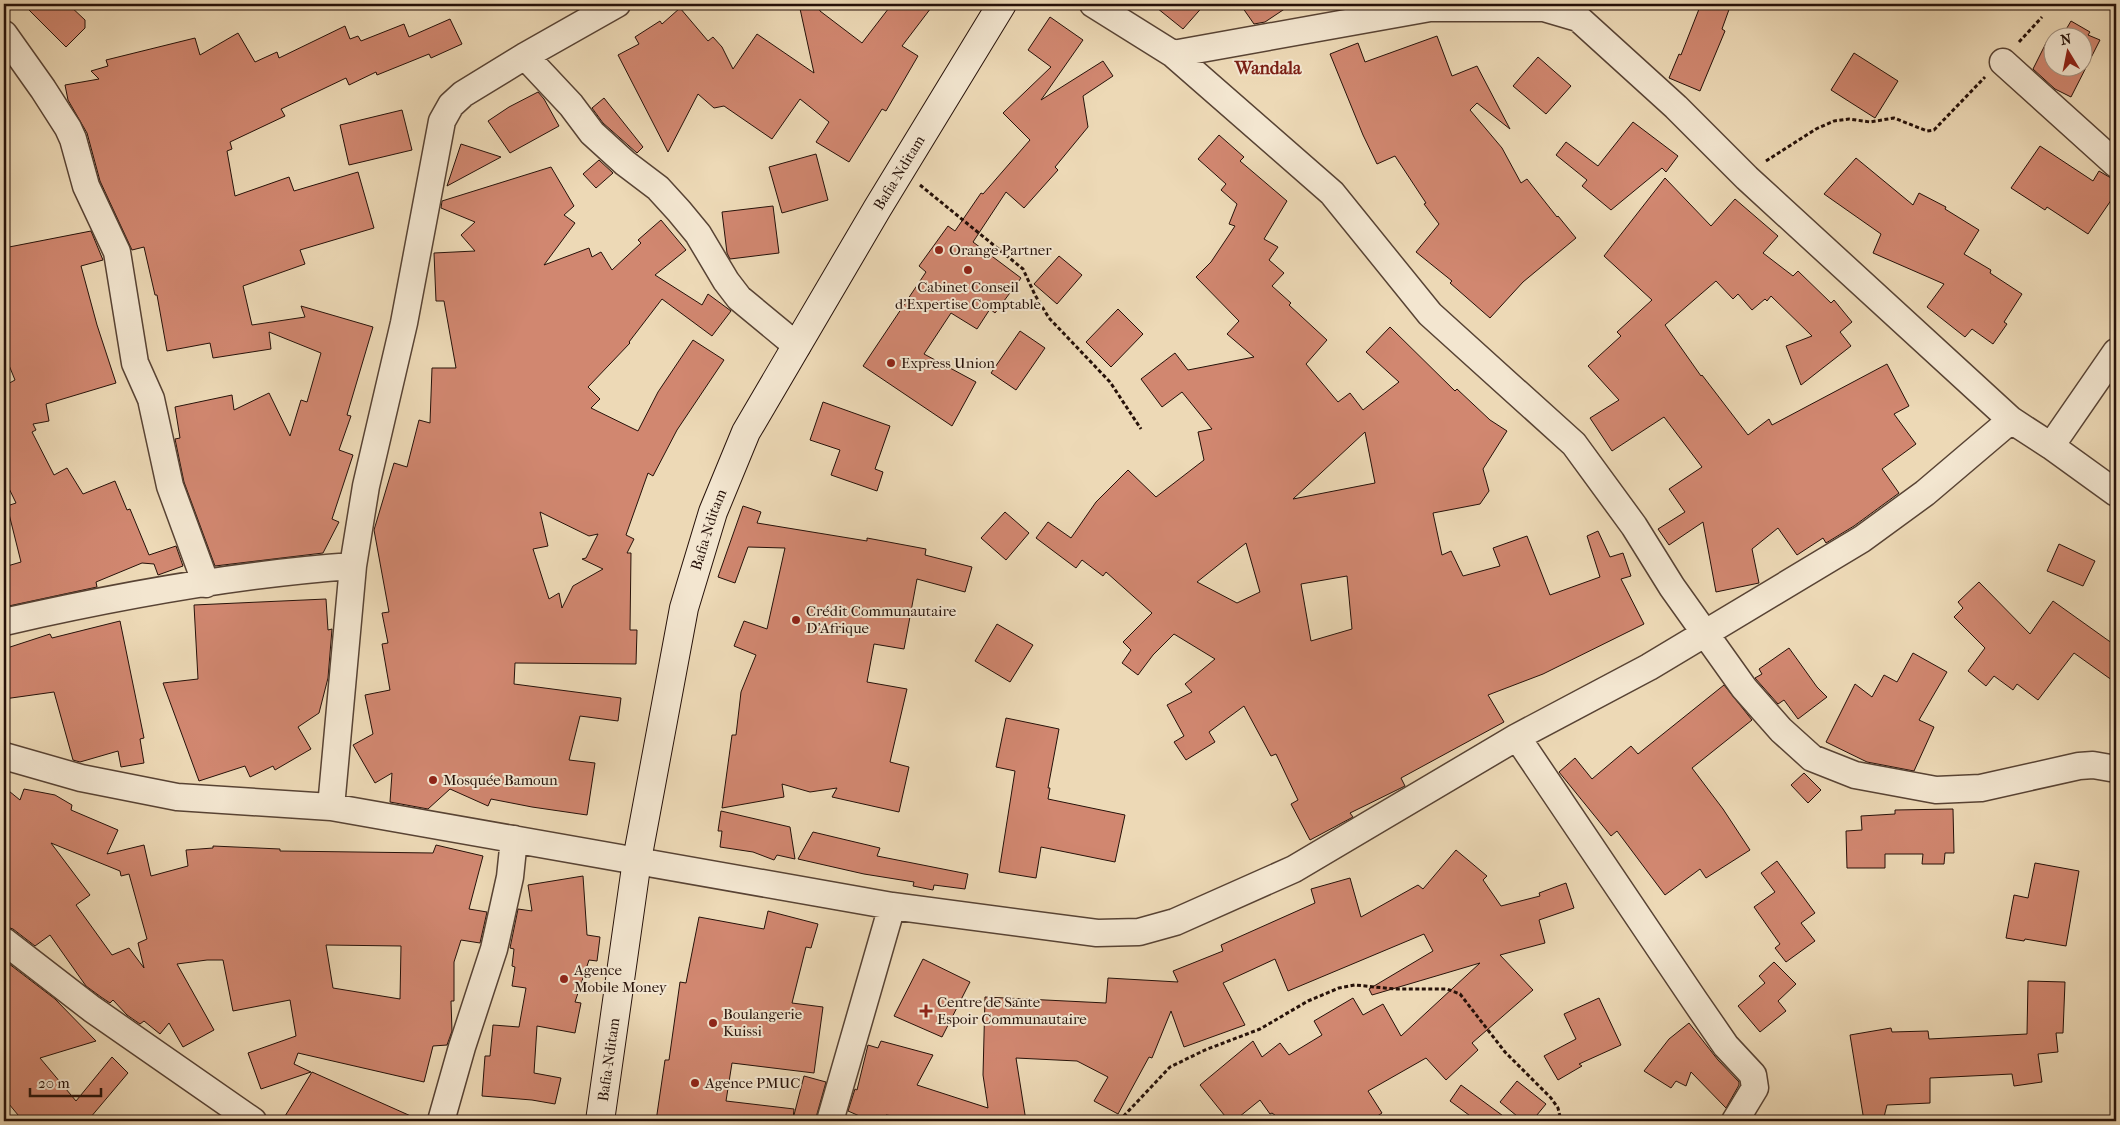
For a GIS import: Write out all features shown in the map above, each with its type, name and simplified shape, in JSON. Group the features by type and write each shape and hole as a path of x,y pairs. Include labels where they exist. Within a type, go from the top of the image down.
{"main road":[{"name":"Bafia-Nditam","path":"600,1121 636,860 684,608 713,512 746,432 1002,4"}],"street":[{"path":"331,807 353,566 366,486 404,323 442,122 451,105 463,94 524,56 617,4"},
{"path":"1093,4 1173,54 1332,193 1430,314 1574,444 1634,526 1672,587 1744,688 1781,730 1812,758 1854,775 1936,790 1982,788 2079,766 2093,765 2116,769"},
{"path":"1173,54 1430,8 1544,8 1578,18 1676,106 1747,178 2011,420 2116,493"},
{"path":"4,34 44,89 68,128 73,139 86,186 117,252 130,344 135,363 151,399 170,486 206,584"},
{"path":"524,56 571,105 592,133 625,164 658,188 679,211 698,234 726,281 740,298 797,346"},
{"path":"2003,62 2116,164"},
{"path":"2051,446 2116,352"},
{"path":"4,756 81,778 177,797 331,807 892,906 1097,933 1139,932 1175,922 1294,869 1517,737 1649,667 1862,539 1925,493 2011,420"},
{"path":"4,622 87,603 206,584 353,566"},
{"path":"1517,737 1726,1046 1753,1076 1755,1088 1735,1121"},
{"path":"442,1121 462,1047 494,949 510,877 514,839"},
{"path":"830,1121 892,906"},
{"path":"4,941 92,1009 253,1121"}],"path":[{"path":"1747,178 1785,148 1816,129 1834,121 1850,119 1870,122 1894,118 1927,131 1934,130 1979,83 2003,62 2042,16"},
{"path":"902,170 1023,269 1034,295 1049,318 1110,382 1140,429"},
{"path":"1119,1121 1170,1067 1205,1050 1260,1029 1308,1001 1339,988 1355,984 1394,989 1447,989 1460,994 1505,1052 1551,1098 1558,1108 1561,1121"}],"building":[{"path":"23,4 68,4 85,20 85,28 66,47"},
{"path":"799,4 818,4 820,11 862,43 892,4 934,4 902,46 918,56 886,111 882,109 849,162 816,142 829,122 800,99 772,139 724,106 714,108 698,94 668,152 618,55 639,44 635,37 660,21 662,24 680,8 708,41 713,37 722,47 733,69 757,34 814,73"},
{"path":"1152,4 1205,4 1183,29"},
{"path":"1240,4 1292,4 1265,22 1254,24"},
{"path":"1701,4 1731,4 1722,29 1725,31 1700,91 1669,78 1679,54 1681,55"},
{"path":"1050,17 1083,40 1041,100 1103,61 1113,76 1083,96 1088,127 1055,167 1058,170 1024,208 1006,192 973,242 1021,278 995,313 990,309 977,329 951,313 924,354 976,382 952,426 863,366 926,272 919,266 948,226 955,231 981,193 983,194 1030,140 1003,113 1051,67 1028,50"},
{"path":"450,19 462,44 431,58 429,54 377,75 376,72 349,85 346,78 281,109 285,116 230,142 232,149 227,151 235,196 289,177 294,191 358,172 374,228 300,250 305,264 243,286 252,325 305,317 301,306 373,327 347,415 351,416 339,450 353,455 332,519 339,522 323,553 215,566 184,482 175,439 180,438 175,407 232,395 234,410 269,393 290,436 301,400 307,402 321,353 269,332 271,349 213,358 210,343 167,351 157,295 155,295 144,247 132,250 100,181 87,133 68,100 65,85 99,79 91,71 108,66 106,60 195,38 200,55 238,33 255,62 277,52 279,58 345,26 350,39 358,36 361,41 404,24 409,37"},
{"path":"2071,21 2083,28 2067,28"},
{"path":"1437,36 1452,76 1477,66 1510,129 1477,103 1470,110 1502,148 1521,183 1527,179 1576,238 1523,282 1490,318 1450,283 1452,281 1416,252 1439,224 1424,204 1426,203 1395,156 1377,164 1330,54 1358,43 1365,62"},
{"path":"2092,37 2100,40 2092,56"},
{"path":"2042,51 2042,77 2033,69"},
{"path":"1854,53 1898,81 1875,118 1831,90"},
{"path":"1538,57 1571,86 1546,114 1513,86"},
{"path":"2043,78 2081,78 2071,97 2055,89"},
{"path":"538,92 559,126 510,153 488,121 509,107"},
{"path":"604,98 643,147 637,153 603,123 592,108"},
{"path":"402,110 412,150 349,165 340,125"},
{"path":"1633,122 1678,156 1666,172 1662,168 1611,210 1582,186 1587,180 1556,155 1566,142 1598,166"},
{"path":"1219,135 1244,157 1240,161 1287,201 1264,239 1278,247 1269,260 1284,273 1272,286 1291,303 1289,305 1327,340 1306,364 1338,402 1350,393 1363,410 1399,382 1366,352 1390,327 1455,391 1457,389 1490,420 1507,431 1483,469 1489,491 1480,504 1433,513 1442,555 1451,551 1463,576 1500,566 1493,548 1527,536 1550,595 1600,577 1587,536 1598,531 1610,557 1623,553 1631,576 1621,579 1644,624 1543,674 1488,695 1504,722 1401,778 1405,786 1350,813 1353,817 1310,840 1291,804 1298,800 1276,754 1271,756 1244,706 1209,732 1215,742 1186,760 1174,742 1184,736 1167,705 1192,692 1185,684 1215,659 1174,634 1153,655 1138,675 1122,663 1131,650 1123,642 1152,613 1106,572 1103,576 1082,560 1076,568 1036,538 1048,522 1071,538 1096,502 1128,470 1156,497 1204,460 1198,432 1212,429 1182,392 1162,407 1141,379 1175,353 1188,370 1254,357 1227,334 1239,321 1196,277 1211,262 1235,226 1229,224 1237,204 1221,190 1226,184 1198,159","holes":["1365,432 1375,483 1293,499","1246,543 1260,592 1237,603 1197,582","1347,576 1352,629 1311,641 1301,584"]},
{"path":"461,144 501,157 447,186"},
{"path":"2040,146 2093,181 2099,171 2116,181 2116,193 2088,234 2047,207 2045,210 2011,188"},
{"path":"816,154 828,200 782,213 769,167"},
{"path":"1856,158 1913,205 1919,193 1946,207 1945,209 1979,230 1964,254 1991,270 1990,273 2022,294 2004,322 2007,324 1993,344 1972,329 1965,337 1927,307 1944,284 1873,253 1881,234 1824,194"},
{"path":"599,160 613,173 596,188 583,174"},
{"path":"551,167 574,206 564,215 575,223 544,265 589,248 592,257 601,252 612,270 641,243 638,240 661,220 686,250 655,275 702,305 708,294 731,311 712,336 662,299 630,343 588,387 600,399 591,408 638,431 658,392 693,340 724,360 677,430 653,476 648,473 626,535 634,539 627,553 631,553 630,630 637,630 636,664 515,663 514,684 621,698 618,721 580,716 569,760 595,763 587,815 491,799 488,806 450,789 428,809 390,802 392,773 375,783 353,745 373,734 365,695 390,690 382,644 388,643 382,613 389,612 374,530 394,463 407,467 419,420 430,423 432,368 456,368 444,301 436,301 434,253 475,251 461,235 475,222 441,208 442,201","holes":["540,512 589,536 598,534 586,558 582,559 603,569 573,586 562,608 559,593 549,599 533,549 548,546"]},
{"path":"1665,178 1711,226 1735,199 1778,236 1763,253 1793,276 1798,271 1831,303 1834,300 1852,322 1840,332 1851,346 1801,385 1786,346 1812,336 1771,296 1767,301 1765,299 1752,310 1738,294 1733,299 1716,281 1665,325 1701,376 1748,435 1769,419 1772,425 1887,364 1909,406 1894,414 1916,444 1882,469 1899,493 1854,526 1826,543 1823,538 1797,555 1778,528 1752,549 1759,583 1716,592 1703,522 1669,545 1658,529 1685,512 1669,489 1702,467 1664,417 1612,451 1590,418 1619,400 1588,366 1621,336 1617,332 1652,300 1604,256"},
{"path":"773,206 779,253 730,259 727,253 722,212"},
{"path":"91,231 103,260 81,266 97,325 116,383 46,404 49,421 33,424 36,430 32,432 54,475 67,468 83,494 115,481 127,510 130,509 149,555 176,546 183,566 158,575 154,564 142,563 96,582 97,587 4,607 4,567 21,562 7,506 16,503 4,478 4,386 15,380 4,353 4,248"},
{"path":"1059,256 1082,275 1057,304 1034,284"},
{"path":"1118,309 1143,334 1111,367 1086,342"},
{"path":"1020,331 1045,348 1016,390 991,373"},
{"path":"823,402 890,426 875,469 883,472 877,491 831,475 840,450 810,440"},
{"path":"743,506 761,512 757,523 867,541 867,538 926,549 925,555 972,567 965,592 917,579 904,649 874,644 867,682 907,689 890,762 909,767 899,812 832,797 837,788 810,792 782,784 784,797 722,808 732,735 736,735 741,692 756,655 734,646 744,621 767,629 785,548 748,547 735,583 718,577"},
{"path":"1005,512 1029,533 1006,560 981,538"},
{"path":"2059,544 2095,561 2083,586 2047,571"},
{"path":"1979,582 2030,634 2053,601 2116,646 2116,683 2074,653 2038,700 2017,684 2013,690 1994,676 1986,686 1968,671 1985,648 1954,617 1963,608 1958,602"},
{"path":"326,599 328,630 332,629 328,678 319,713 298,727 311,749 275,770 273,766 250,777 245,766 199,781 163,683 198,679 194,605"},
{"path":"120,621 144,738 140,739 144,763 121,767 118,751 80,762 73,760 54,692 4,699 4,649 50,634 52,638"},
{"path":"997,624 1033,645 1010,682 975,661"},
{"path":"1789,648 1817,687 1827,697 1798,719 1784,700 1778,704 1755,678 1762,674 1759,669"},
{"path":"1913,653 1947,672 1919,720 1934,727 1914,771 1867,762 1826,742 1855,684 1872,697 1884,675 1897,682"},
{"path":"1724,685 1752,720 1692,768 1723,809 1750,850 1706,878 1700,869 1665,895 1617,831 1611,836 1559,772 1575,758 1592,779 1631,746 1638,754"},
{"path":"1006,718 1059,729 1048,788 1050,788 1048,799 1125,815 1115,862 1041,847 1036,878 999,872 1015,771 996,767"},
{"path":"1804,773 1821,790 1808,803 1791,785"},
{"path":"4,787 20,800 24,789 55,795 72,805 71,810 118,830 107,854 144,845 151,876 188,866 186,850 213,848 213,846 280,849 280,851 433,853 436,845 483,856 469,909 487,912 480,943 461,940 454,962 454,1001 451,1001 452,1031 447,1045 433,1046 424,1082 298,1053 294,1064 311,1072 261,1089 248,1053 296,1036 290,1000 233,1011 223,960 177,964 214,1030 183,1047 169,1023 160,1034 144,1021 140,1024 127,1015 113,1000 110,1003 86,986 50,935 35,946 13,929 4,926","holes":["51,843 120,871 121,876 129,874 147,939 138,943 144,968 129,948 112,955 76,905 90,895","326,945 401,946 400,999 333,988"]},
{"path":"1953,809 1954,853 1945,853 1944,864 1922,864 1923,854 1885,854 1885,868 1847,868 1846,831 1862,830 1861,816 1895,814 1895,810"},
{"path":"721,811 790,827 795,859 777,855 774,860 753,852 720,847 722,831 718,831"},
{"path":"813,832 880,848 877,856 968,874 965,889 934,885 933,890 913,886 914,882 864,874 798,859"},
{"path":"1456,850 1487,876 1483,880 1501,906 1540,896 1539,893 1566,883 1574,908 1539,920 1545,943 1500,955 1533,990 1472,1043 1478,1050 1446,1080 1426,1058 1368,1091 1382,1113 1370,1121 1283,1121 1272,1113 1270,1114 1260,1100 1234,1121 1229,1121 1200,1085 1253,1041 1262,1057 1280,1043 1289,1055 1322,1035 1314,1021 1353,998 1363,1015 1383,1004 1401,1036 1480,963 1372,995 1369,989 1433,951 1424,934 1288,991 1275,959 1223,983 1245,1025 1184,1047 1171,1011 1152,1058 1149,1057 1118,1114 1094,1101 1108,1077 1077,1061 1016,1058 1026,1121 925,1121 886,1115 883,1121 871,1121 848,1111 855,1089 857,1090 868,1045 878,1048 881,1041 933,1055 917,1085 988,1108 983,1075 985,997 1106,1003 1108,978 1178,982 1173,971 1223,951 1221,945 1315,903 1311,889 1350,878 1361,917 1418,885 1423,889"},
{"path":"1777,861 1815,913 1801,923 1815,941 1786,962 1775,948 1780,944 1754,907 1775,892 1761,873"},
{"path":"2035,863 2079,871 2066,946 2025,939 2024,941 2006,938 2014,895 2028,898"},
{"path":"583,876 587,935 600,937 597,961 589,960 575,1002 581,1003 575,1033 537,1026 534,1073 561,1078 555,1104 482,1096 485,1056 490,1056 493,1025 519,1027 526,988 512,986 515,967 512,966 514,949 510,948 518,909 532,911 528,885"},
{"path":"768,911 818,924 811,948 806,947 792,1003 823,1007 814,1073 732,1063 726,1101 794,1109 793,1119 804,1076 826,1082 815,1121 656,1121 665,1060 669,1060 680,982 686,983 699,917 764,929"},
{"name":"Centre de Sante Espoir Communautaire","path":"923,959 970,982 942,1037 894,1016"},
{"path":"4,960 55,999 96,1041 40,1058 76,1101 112,1057 128,1073 90,1118 93,1121 23,1121 4,1098"},
{"path":"1774,962 1796,984 1778,1001 1786,1011 1760,1032 1738,1006 1765,983 1759,976"},
{"path":"2028,981 2065,982 2063,1033 2056,1033 2058,1052 2038,1054 2042,1082 2014,1086 2012,1074 1930,1078 1930,1103 1887,1105 1883,1121 1864,1121 1850,1035 1891,1028 1892,1032 1928,1031 1929,1039 2027,1034"},
{"path":"1599,998 1621,1045 1579,1064 1582,1066 1558,1080 1544,1056 1576,1039 1564,1014"},
{"path":"1689,1023 1718,1060 1739,1082 1726,1108 1691,1072 1686,1086 1676,1081 1671,1088 1644,1071 1669,1039"},
{"path":"312,1072 422,1121 282,1121"},
{"path":"1517,1081 1546,1104 1532,1121 1523,1121 1500,1102"},
{"path":"1461,1085 1510,1121 1477,1121 1450,1101"}],"place":[{"name":"Orange Partner","path":"939,250"},
{"name":"Cabinet Conseil d'Expertise Comptable","path":"968,270"},
{"name":"Express Union","path":"891,363"},
{"name":"Crédit Communautaire D'Afrique","path":"796,620"},
{"name":"Mosquée Bamoun","path":"433,780"},
{"name":"Agence Mobile Money","path":"564,979"},
{"name":"Centre de Sante Espoir Communautaire","path":"926,1011"},
{"name":"Boulangerie Kuissi","path":"713,1023"},
{"name":"Agence PMUC","path":"695,1083"}],"district":[{"name":"Wandala","path":"1268,68"}]}
